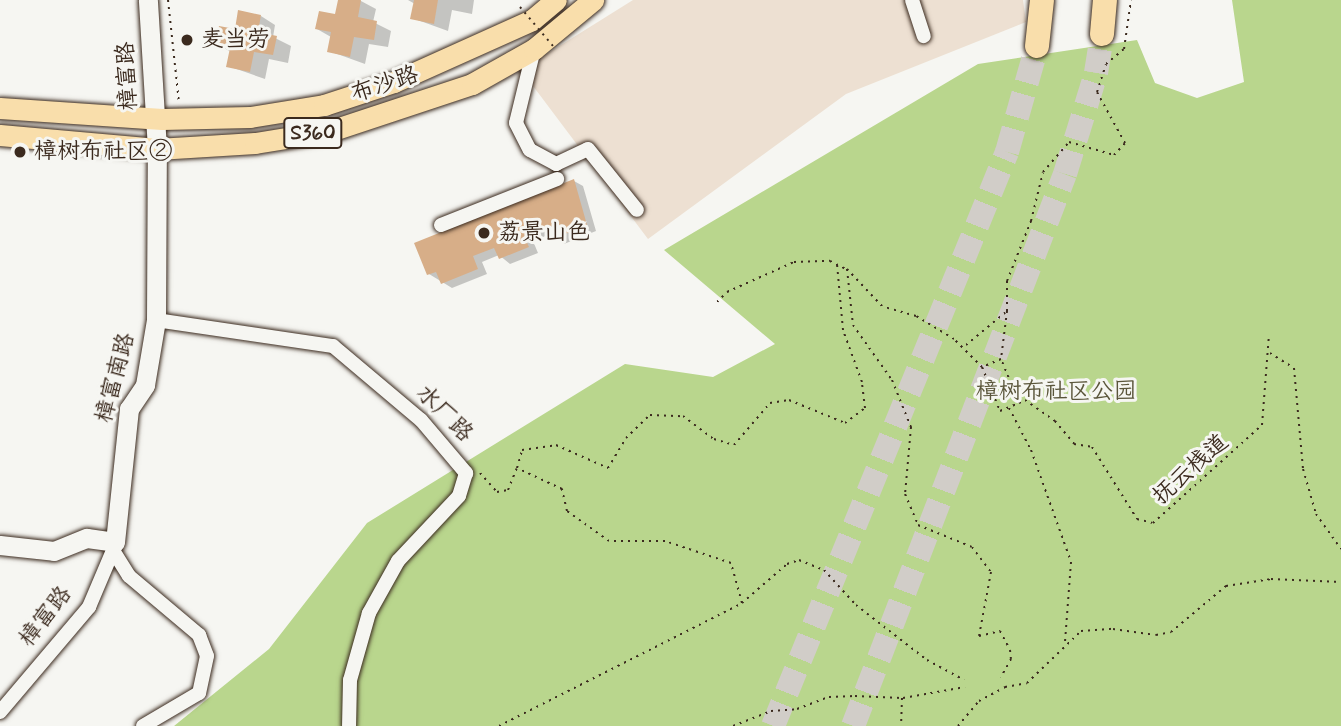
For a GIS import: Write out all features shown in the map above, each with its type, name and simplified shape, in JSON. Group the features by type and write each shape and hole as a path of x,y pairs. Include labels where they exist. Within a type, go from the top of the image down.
{"highway":[{"path":"1037,46 1042,0"},
{"path":"1102,34 1105,0"}],"main road":[{"name":"布沙路","path":"0,108 180,118 250,117 324,105 394,82 532,20 556,0"},
{"name":"布沙路","path":"0,135 157,149 255,143 330,131 472,84 543,48 593,0"},
{"path":"250,117 255,143"}],"street":[{"name":"樟富路","path":"148,0 157,149"},
{"path":"912,0 924,36"},
{"path":"543,48 516,123 530,150 556,164 588,149 637,210"},
{"name":"樟富南路","path":"114,547 129,409 145,385 156,320 157,149"},
{"path":"441,225 558,179"},
{"name":"水厂路","path":"156,320 333,346 421,420 462,464 466,484 398,561 369,614 350,680 349,726"},
{"path":"0,545 54,551 87,538 114,547 129,576 199,635 206,656 199,693 143,726"},
{"name":"樟富路","path":"0,712 89,607 114,547"}],"path":[{"path":"168,0 180,118"},
{"path":"529,0 520,6 543,48"},
{"path":"717,302 726,292 794,262 830,261 847,269 882,306 916,316 965,346 982,367 1000,411 1019,403 1001,359 1007,311 1007,281 1031,221 1043,172 1069,142 1114,155 1125,143 1097,92 1107,64 1125,49 1131,0"},
{"path":"462,464 472,460 498,492 508,490 522,450 556,445 608,468 626,438 650,415 683,416 714,439 734,445 770,403 789,400 845,423 865,408 862,382 843,330 837,264"},
{"path":"847,269 853,325 892,380 911,427 905,494 918,525 972,547 991,572 979,636 1000,631 1010,650 1011,659 1001,677"},
{"path":"965,346 1007,311"},
{"name":"抚云栈道","path":"1019,403 1025,400 1055,421 1074,444 1092,447 1137,519 1153,523 1262,425 1270,353 1269,335"},
{"path":"1270,353 1294,368 1303,469 1316,514 1341,549"},
{"path":"982,367 1001,359"},
{"path":"1009,408 1031,450 1071,562 1065,645"},
{"path":"517,468 562,489 567,511 609,541 665,541 731,563 742,603"},
{"path":"499,726 742,603 787,564 799,561 824,570 856,605 927,660 964,680"},
{"path":"958,726 979,701 1005,687 1027,682 1081,631 1113,629 1143,636 1171,632 1226,586 1271,579 1341,582"},
{"path":"733,726 771,711 797,709 829,697 902,698 965,687"},
{"path":"901,726 902,698"}],"shaded area":[{"path":"633,0 1023,0 1026,22 846,94 648,239 521,70"}],"green space":[{"name":"樟树布社区公园","path":"1232,0 1341,0 1341,726 174,726 269,649 367,523 625,364 713,377 775,344 664,250 978,64 1137,40 1155,83 1197,98 1244,82"}],"building":[{"path":"338,0 361,0 358,17 377,21 374,40 354,37 350,57 327,52 331,32 315,29 319,11 335,14"},
{"path":"414,0 438,0 434,24 410,19"},
{"path":"238,10 261,15 258,32 277,36 273,55 254,52 250,72 226,67 230,48 215,45 219,26 235,29"},
{"name":"荔景山色","path":"574,179 587,225 553,239 548,226 524,236 529,247 499,259 494,248 473,256 478,269 441,284 436,272 427,275 414,243"}],"tunnel":[{"path":"853,726 1065,174 1096,73 1102,34"},
{"path":"773,726 1007,152 1037,46"}],"place":[{"name":"麦当劳","path":"187,40"},
{"name":"樟树布社区②","path":"20,152"},
{"name":"荔景山色","path":"484,233"}]}
